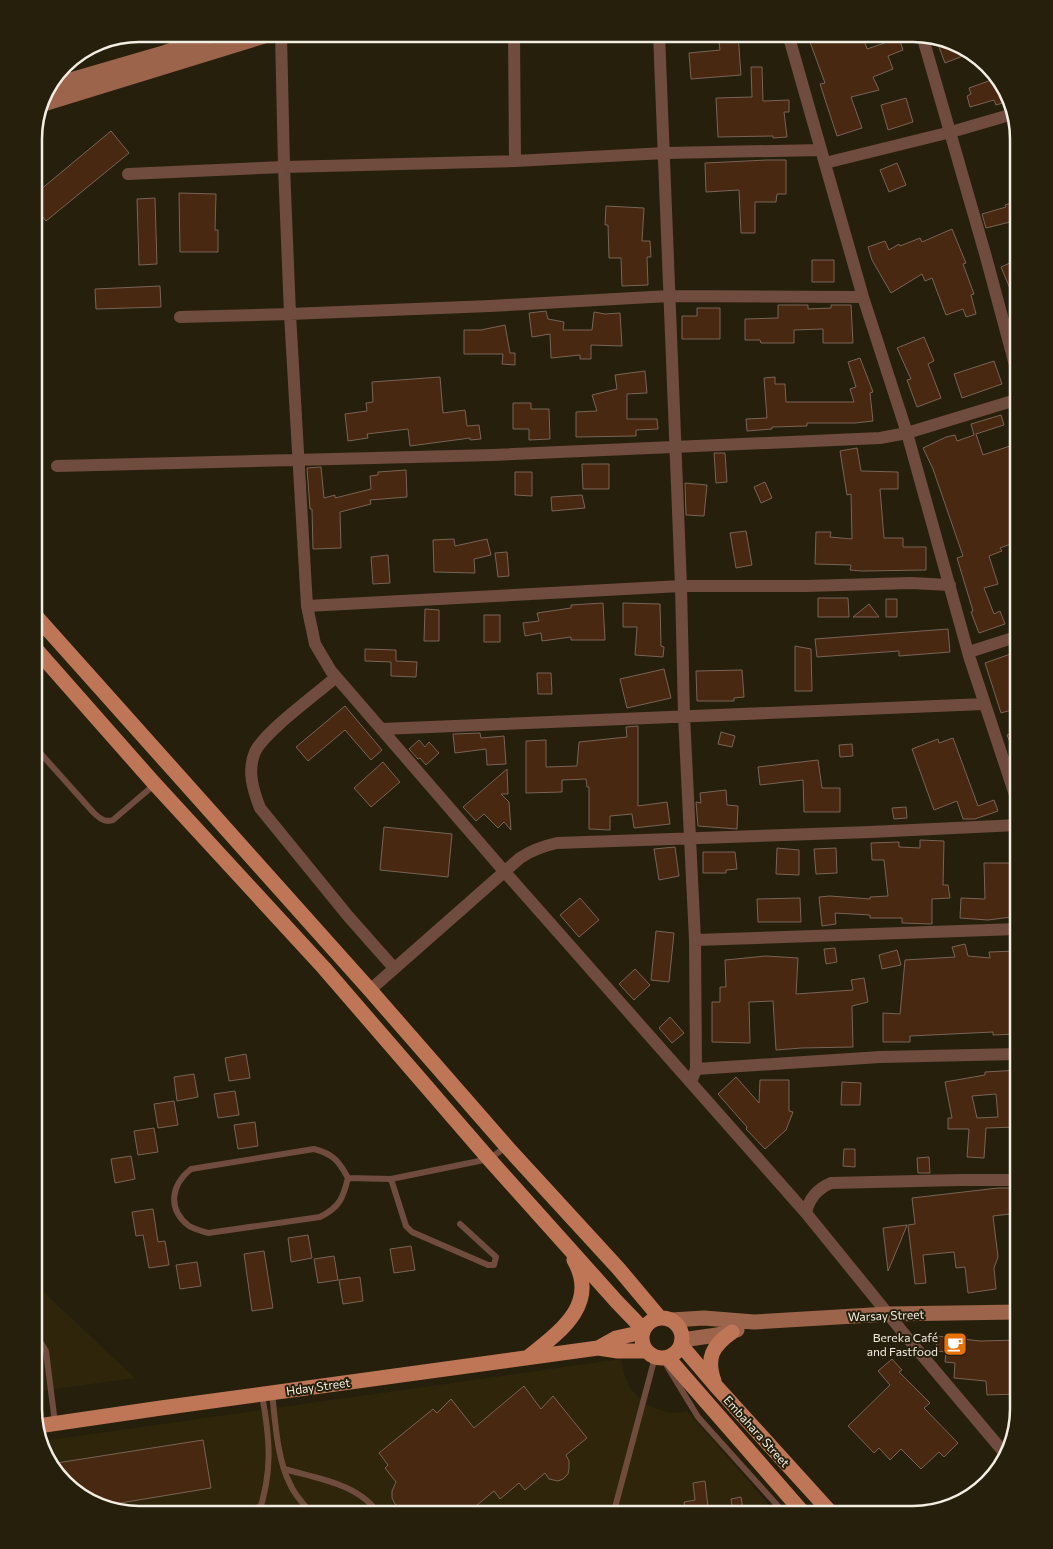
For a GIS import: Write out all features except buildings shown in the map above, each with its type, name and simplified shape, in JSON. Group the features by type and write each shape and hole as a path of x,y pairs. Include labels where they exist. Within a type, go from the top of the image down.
{"main road":[{"path":"61,83 192,43"},
{"path":"50,102 241,43"},
{"path":"43,624 370,990 507,1147 666,1319 678,1325 682,1332 682,1343 674,1355 658,1356 598,1348"},
{"path":"43,657 155,784 324,968 489,1159 643,1330 643,1345 658,1356"},
{"path":"525,1359 558,1332 570,1320 576,1310 581,1294 582,1281 577,1266 564,1243"},
{"name":"Warsay Street","path":"754,1322 888,1314 1011,1312"},
{"path":"598,1348 616,1338 643,1330 650,1321 704,1318 754,1322"},
{"path":"682,1343 732,1332 754,1322"},
{"path":"715,1385 710,1366 712,1353 719,1342 732,1332"},
{"name":"Embahara Street","path":"682,1343 715,1385 825,1506"},
{"name":"Hday Street","path":"44,1425 598,1348"},
{"name":"Embahara Street","path":"658,1356 797,1506"}],"street":[{"path":"281,43 290,314 307,606 315,644 336,677 504,871 806,1213 1002,1450"},
{"path":"514,43 515,161"},
{"path":"659,43 676,447 684,715 695,940 696,1069 691,1082"},
{"path":"791,43 863,296 907,434 984,704 1011,783"},
{"path":"925,43 1011,351"},
{"path":"825,163 951,132 1007,116"},
{"path":"128,174 284,167 515,161 665,153 821,150"},
{"path":"180,317 490,306 669,296 863,296"},
{"path":"57,466 493,455 880,438 907,434 1011,402"},
{"path":"307,606 681,586 806,586 911,583 950,585"},
{"path":"969,652 1011,639"},
{"path":"336,677 266,736 255,752 251,769 252,787 260,808 348,916 394,968"},
{"path":"381,728 984,704"},
{"path":"370,990 504,871 532,850 545,846 557,843 1011,825"},
{"path":"695,940 1011,929"},
{"path":"696,1069 880,1057 1011,1054"},
{"path":"806,1213 810,1200 824,1186 831,1183 1011,1180"}],"lane":[{"path":"43,754 93,812 99,818 109,822 155,784"},
{"path":"348,1178 391,1179 489,1159 507,1147"},
{"path":"314,1149 329,1153 343,1168 348,1178 341,1202 330,1212 320,1217 208,1233 190,1227 182,1218 174,1202 174,1191 183,1175 190,1169 314,1149"},
{"path":"391,1179 406,1226 412,1232 488,1265 494,1265 496,1257 493,1253 460,1224"},
{"path":"42,1344 46,1351 55,1424"},
{"path":"616,1506 658,1356"},
{"path":"658,1356 698,1417 778,1506"},
{"path":"267,1393 284,1469 293,1490 306,1506"},
{"path":"261,1506 270,1461 267,1393"},
{"path":"284,1469 337,1484 351,1490 372,1506"}],"shaded area":[{"path":"42,1291 135,1378 42,1391"},
{"path":"621,1359 624,1374 630,1388 645,1404 666,1412 687,1411 770,1506 120,1505 96,1497 71,1478 55,1458 48,1440"}],"place":[{"name":"Bereka Café and Fastfood","path":"955,1344"}]}
